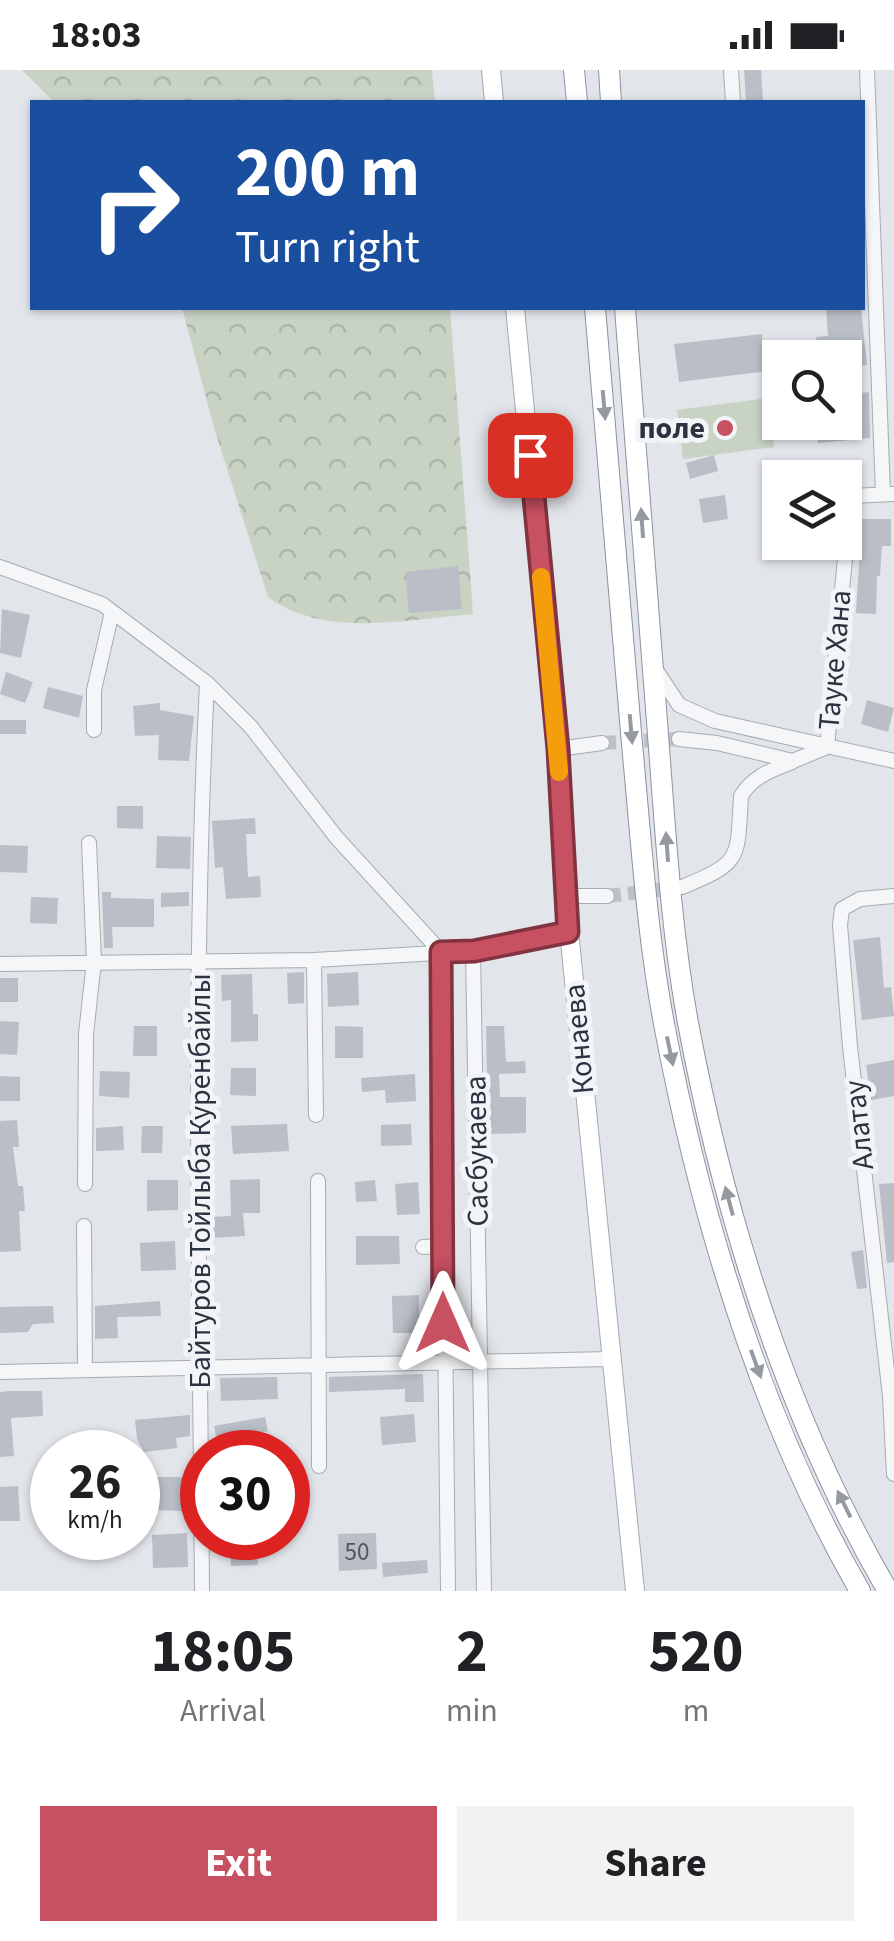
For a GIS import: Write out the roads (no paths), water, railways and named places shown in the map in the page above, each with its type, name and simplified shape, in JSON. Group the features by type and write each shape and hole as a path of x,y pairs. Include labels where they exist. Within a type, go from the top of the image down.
{"highway":[{"path":"574,70 577,100"},
{"path":"609,70 611,100"},
{"path":"595,310 647,908 664,1027 694,1162 726,1277 801,1473 860,1591"},
{"path":"625,310 671,905 688,1022 717,1156 744,1253 783,1366 823,1463 888,1591"}],"main road":[{"path":"491,70 494,100"},
{"name":"Конаева","path":"515,310 558,749 568,932 635,1591"}],"street":[{"path":"731,70 734,100"},
{"path":"867,70 866,161 889,494"},
{"name":"Тауке Хана","path":"828,747 851,496 889,494"},
{"path":"0,567 102,604 207,684 251,726 336,837 441,952"},
{"path":"94,730 94,690 112,612"},
{"path":"652,664 679,705 715,721 894,761"},
{"name":"Байтуров Тойлыба Куренбайлы","path":"202,1591 198,1174 200,830 207,684"},
{"path":"679,739 717,742 793,761"},
{"path":"558,749 602,743"},
{"path":"682,887 730,864 736,854 741,796 746,788 762,774 828,747"},
{"path":"84,1184 86,1034 94,960 88,843"},
{"path":"567,896 606,896"},
{"name":"Алатау","path":"892,1395 850,1047 840,925 842,908 860,899 894,896"},
{"path":"0,964 314,960 474,951 568,932"},
{"name":"Сасбукаева","path":"474,951 484,1591"},
{"name":"Сасбукаева","path":"441,952 448,1591"},
{"path":"314,960 316,1115"},
{"path":"318,1181 319,1466"},
{"path":"84,1226 85,1370"},
{"path":"423,1247 443,1246"},
{"path":"0,1372 610,1359"},
{"path":"892,1395 894,1474"}],"tunnel":[{"path":"602,743 679,739"},
{"path":"607,896 676,888"}],"place":[{"name":"поле","path":"725,428"}]}
